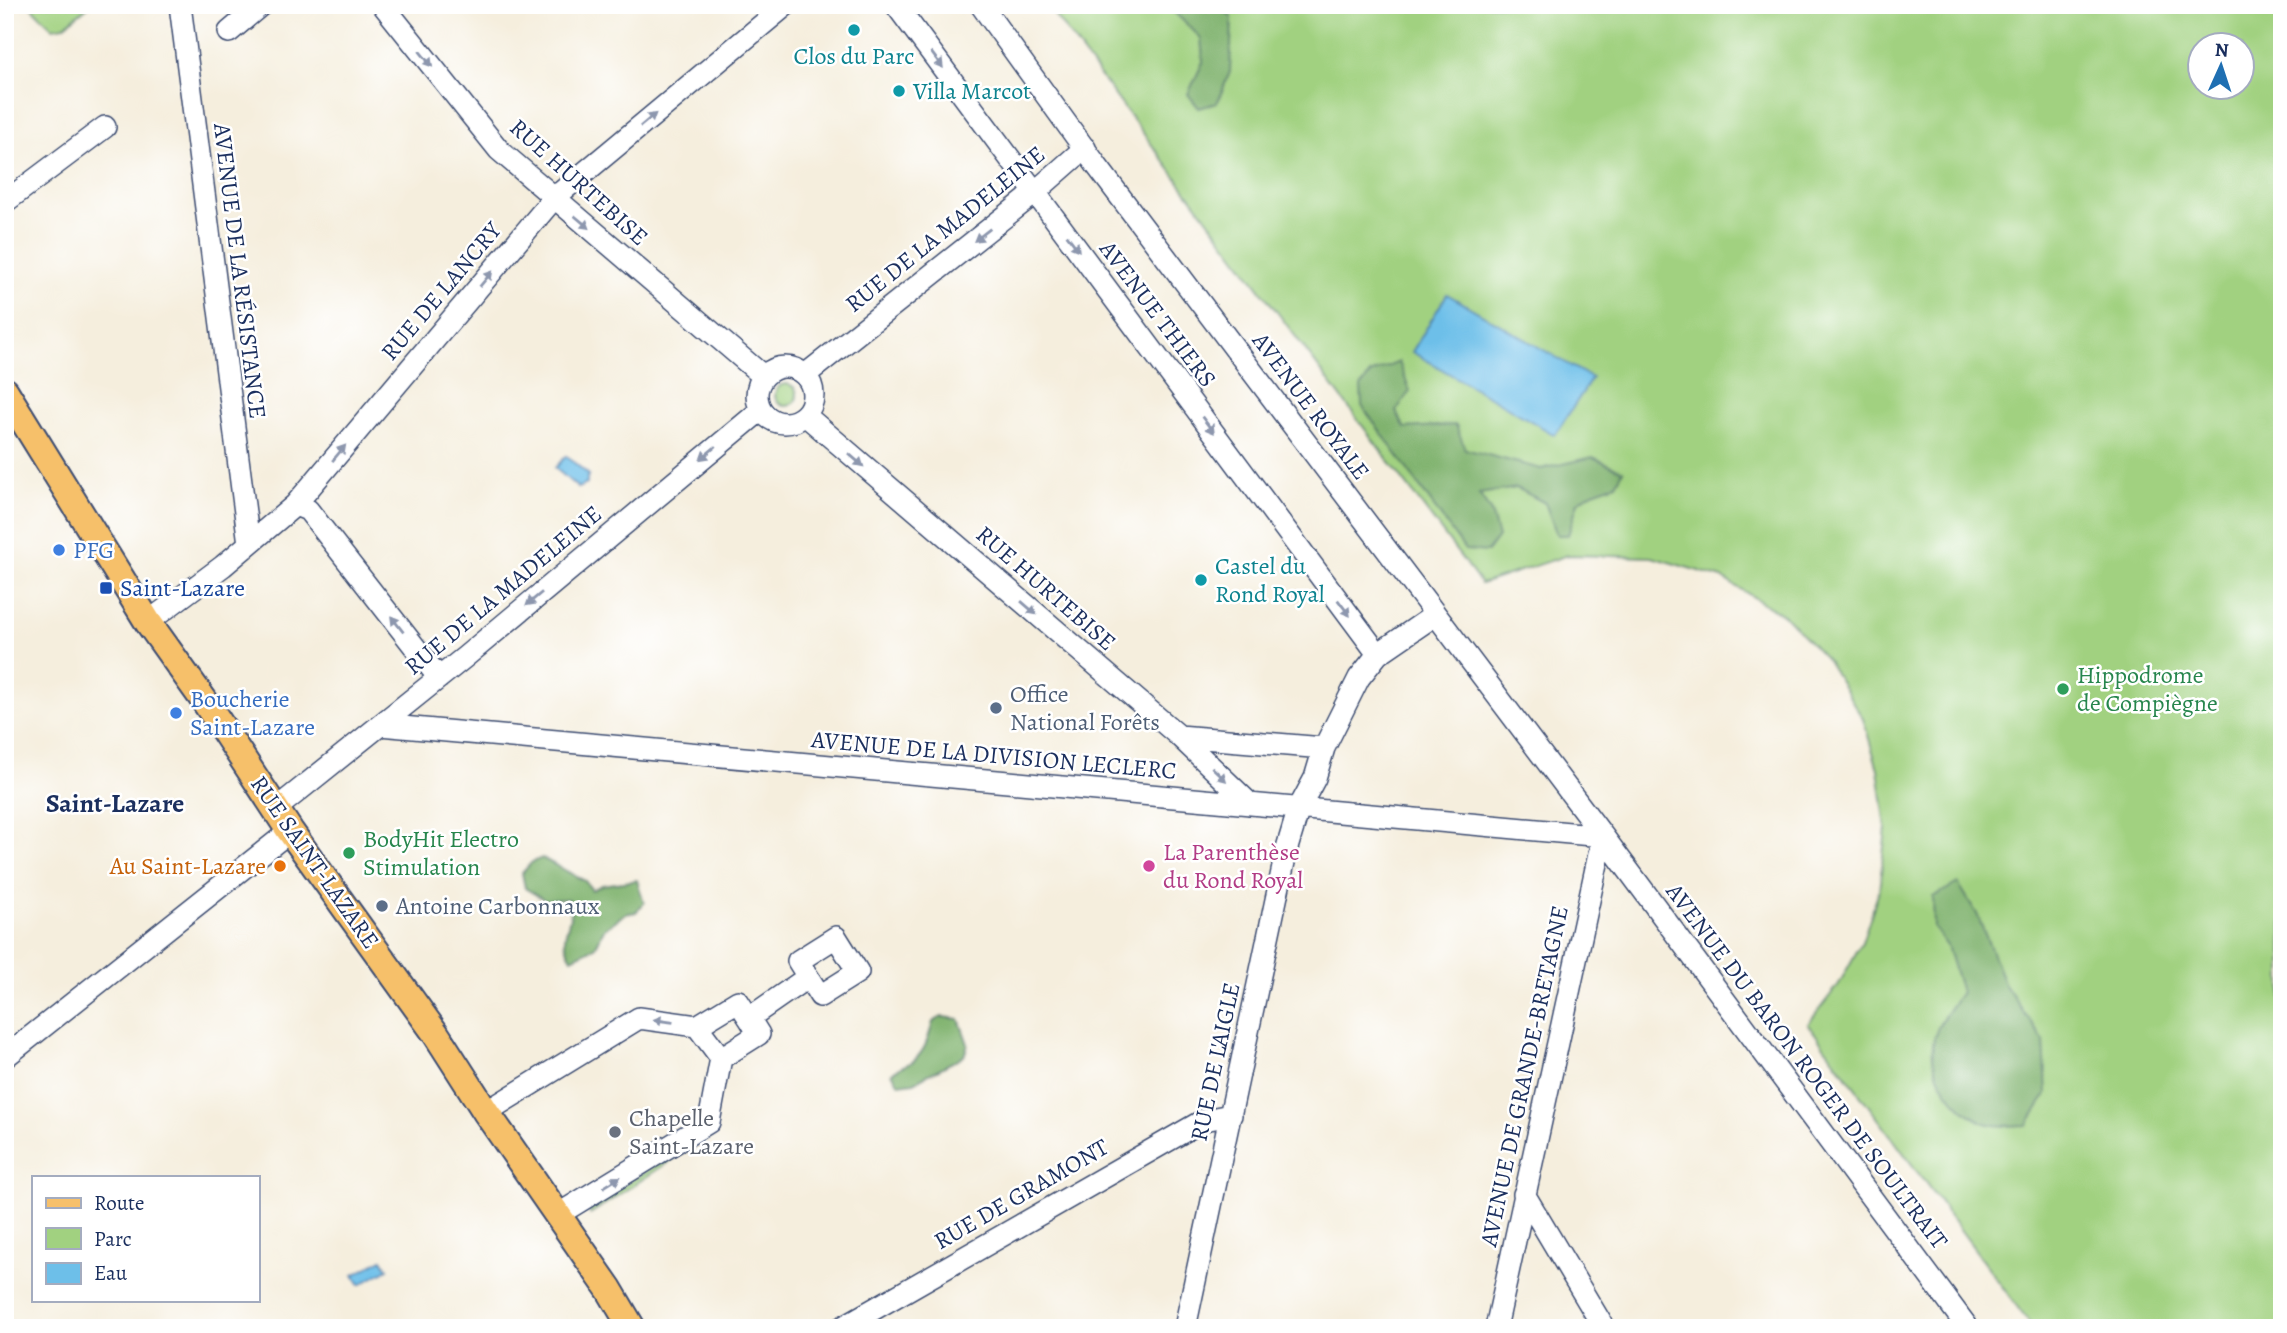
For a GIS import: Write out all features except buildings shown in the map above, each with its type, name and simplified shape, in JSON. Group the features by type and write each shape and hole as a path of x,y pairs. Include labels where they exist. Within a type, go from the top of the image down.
{"main road":[{"name":"RUE SAINT-LAZARE","path":"5,391 148,622 290,831 436,1034 486,1112 559,1214 632,1328"}],"street":[{"name":"AVENUE DE LA RÉSISTANCE","path":"180,5 249,544"},
{"path":"229,32 261,5"},
{"name":"RUE HURTEBISE","path":"383,5 499,150 763,376"},
{"name":"RUE DE LANCRY","path":"148,622 212,575 295,505 554,198 786,5"},
{"name":"AVENUE THIERS","path":"896,5 1378,654"},
{"name":"AVENUE ROYALE","path":"981,5 1085,148 1603,836"},
{"path":"5,202 105,127"},
{"name":"RUE DE LA MADELEINE","path":"805,375 1035,192 1085,148"},
{"path":"779,367 797,369 805,375 813,390 810,408 798,420 781,423 773,421 761,410 756,392 763,376 779,367"},
{"name":"RUE DE LA MADELEINE","path":"276,808 439,678 761,410"},
{"name":"RUE HURTEBISE","path":"804,415 1179,736 1250,804"},
{"path":"295,505 308,510 439,678"},
{"name":"RUE DE L'AIGLE","path":"1185,1328 1287,848 1299,808 1315,778 1324,748 1347,698 1359,678 1378,654 1435,615"},
{"name":"AVENUE DE LA DIVISION LECLERC","path":"380,725 1603,836"},
{"path":"1179,736 1324,748"},
{"path":"5,1057 290,831"},
{"name":"AVENUE DE GRANDE-BRETAGNE","path":"1496,1328 1603,836"},
{"name":"AVENUE DU BARON ROGER DE SOULTRAIT","path":"1603,836 1968,1328"},
{"path":"749,1018 808,977"},
{"path":"486,1112 639,1018 697,1026 738,1001 759,1034 721,1058 709,1122 559,1214"},
{"path":"697,1026 721,1058"},
{"name":"RUE DE GRAMONT","path":"841,1328 1204,1119 1231,1115"},
{"path":"1524,1194 1604,1328"}],"green space":[{"path":"29,5 90,5 64,26 53,28"},
{"name":"Hippodrome de Compiègne","path":"1047,5 2282,5 2282,1328 2033,1328 1808,1024 1839,984 1862,942 1879,891 1886,828 1878,769 1863,719 1827,660 1786,617 1722,578 1652,557 1568,555 1481,584"},
{"path":"1159,5 1220,5 1232,18 1230,72 1217,103 1199,108 1188,94 1203,62 1201,38 1175,13"},
{"path":"1399,362 1410,391 1396,411 1405,428 1456,425 1465,449 1541,469 1593,457 1623,471 1616,484 1593,492 1578,502 1568,535 1557,535 1545,503 1517,488 1479,494 1491,512 1498,537 1487,552 1465,550 1362,406 1361,387 1370,374"},
{"path":"786,384 796,391 797,395 790,405 786,406 776,399 775,395 782,385"},
{"path":"542,858 585,881 592,890 602,885 637,880 644,903 636,912 625,914 604,929 596,946 572,958 565,941 571,913 569,899 545,900 525,888 522,873 532,862"},
{"path":"1958,883 1977,914 2005,985 2044,1041 2047,1094 2027,1125 2006,1126 1982,1122 1950,1095 1936,1070 1933,1057 1934,1038 1961,992 1947,946 1934,928 1933,897"},
{"path":"942,1017 959,1019 968,1044 964,1056 914,1082 899,1084 892,1073 917,1058 926,1044 933,1022"},
{"path":"704,1136 706,1139 590,1214 589,1206"}],"water":[{"path":"1447,294 1592,378 1555,435 1412,352"},
{"path":"566,456 589,475 587,484 578,488 555,468"},
{"path":"382,1259 388,1269 360,1285 354,1275"}],"place":[{"name":"Clos du Parc","path":"854,30"},
{"name":"Villa Marcot","path":"899,91"},
{"name":"PFG","path":"59,550"},
{"name":"Castel du Rond Royal","path":"1201,580"},
{"name":"Saint-Lazare","path":"106,588"},
{"name":"Hippodrome de Compiègne","path":"2063,689"},
{"name":"Office National Forêts","path":"996,708"},
{"name":"Boucherie Saint-Lazare","path":"176,713"},
{"name":"BodyHit Electro Stimulation","path":"349,853"},
{"name":"Au Saint-Lazare","path":"280,866"},
{"name":"La Parenthèse du Rond Royal","path":"1149,866"},
{"name":"Antoine Carbonnaux","path":"382,906"},
{"name":"Chapelle Saint-Lazare","path":"615,1132"}],"district":[{"name":"Saint-Lazare","path":"115,803"}]}
